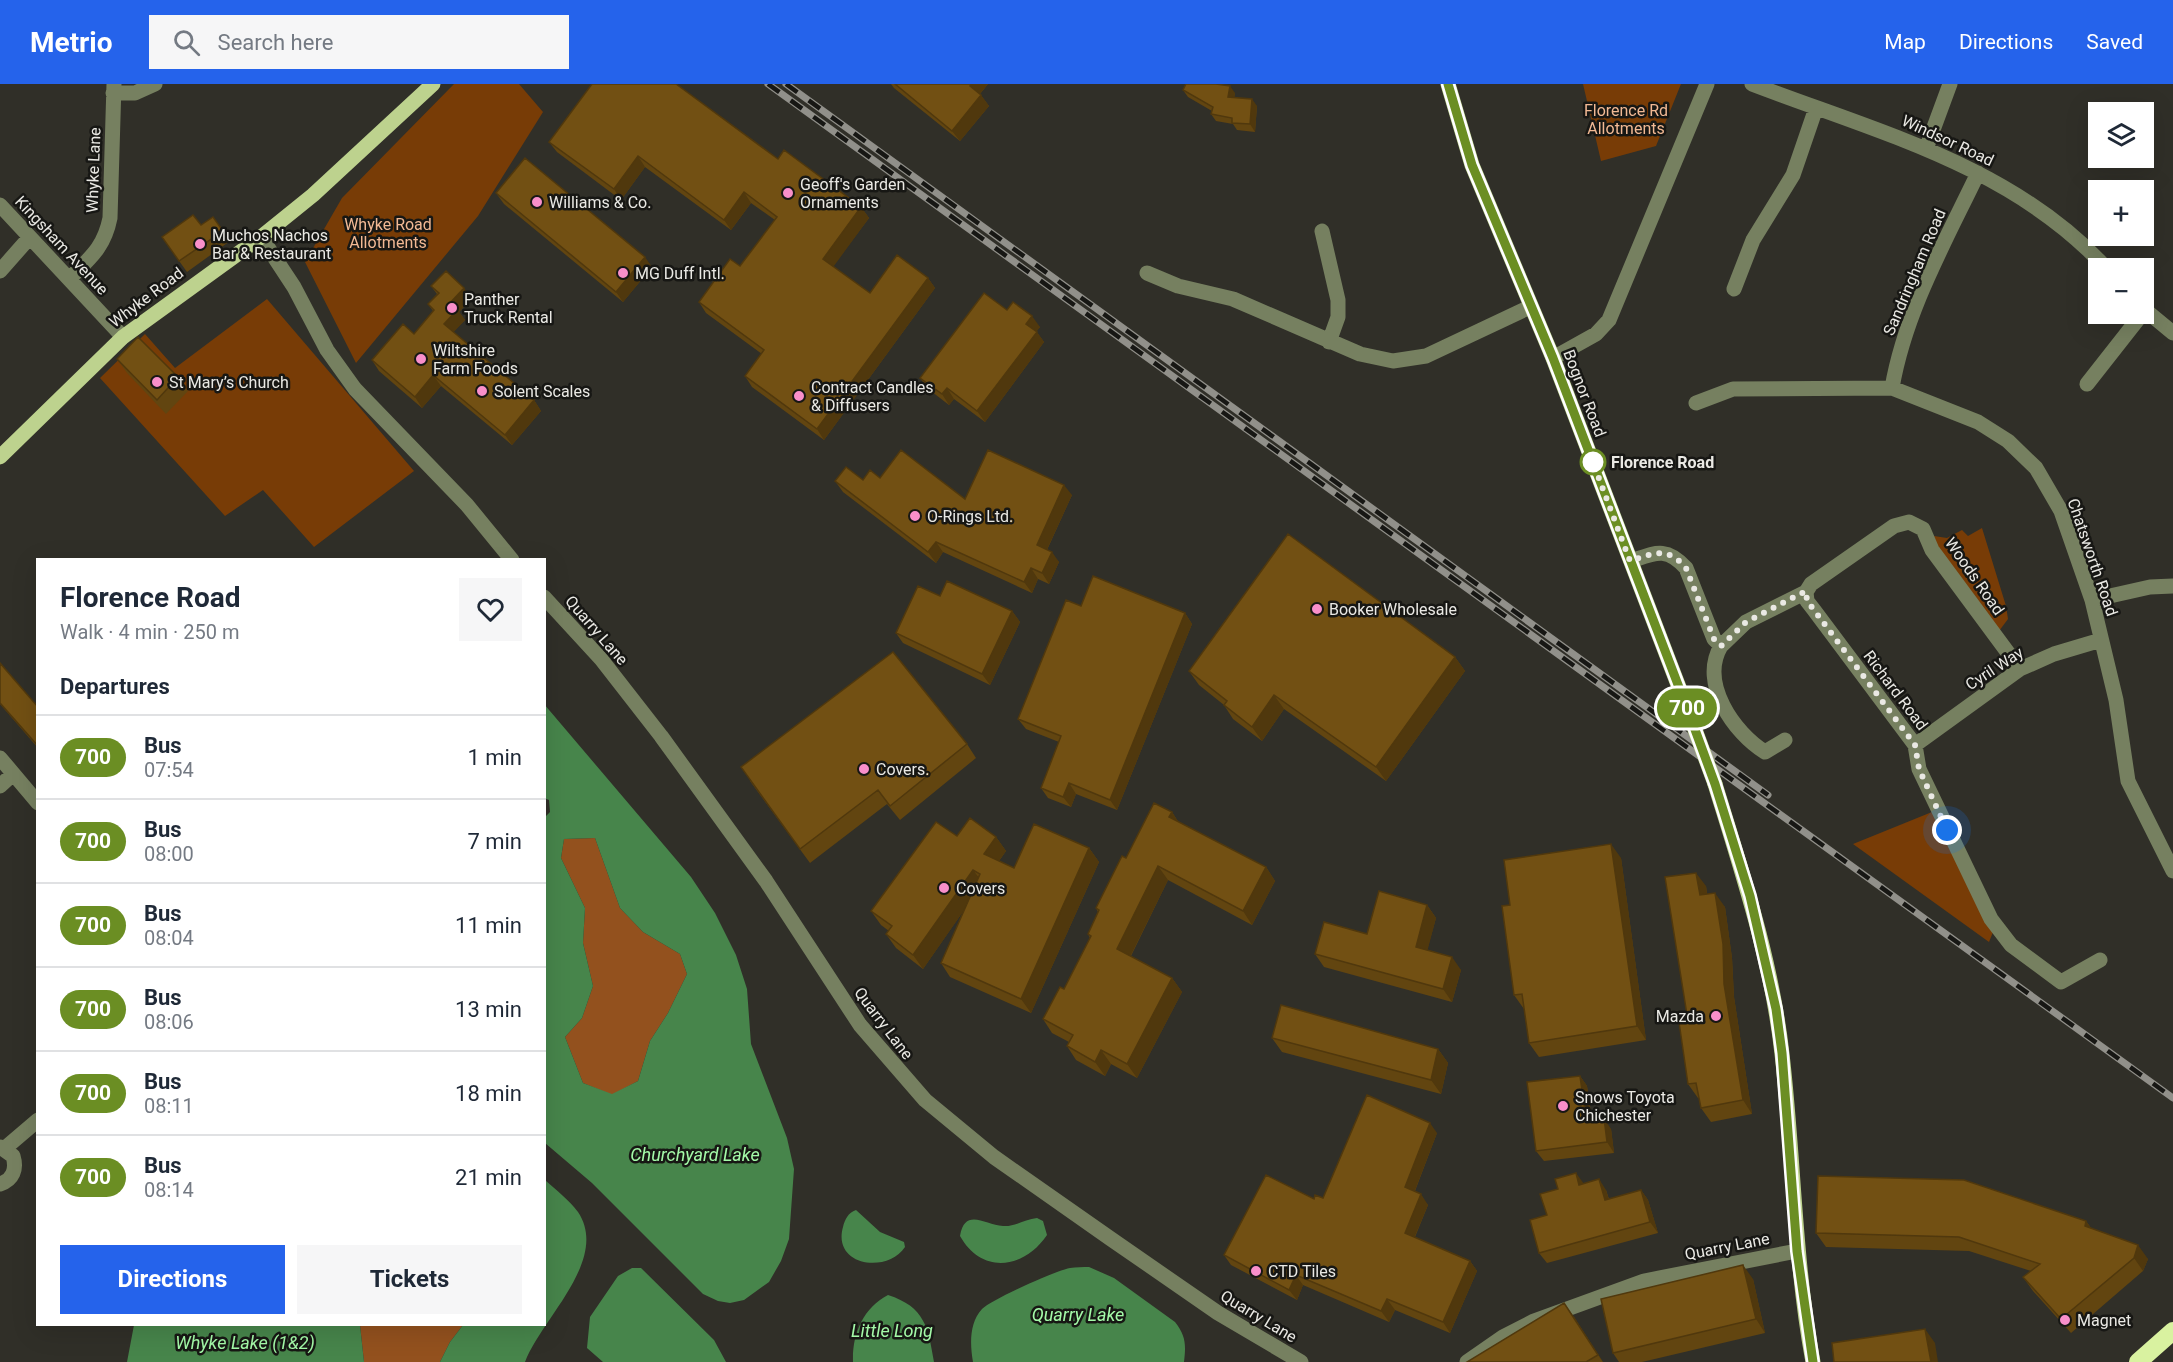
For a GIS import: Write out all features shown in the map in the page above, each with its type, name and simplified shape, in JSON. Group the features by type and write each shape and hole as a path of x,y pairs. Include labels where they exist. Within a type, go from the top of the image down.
{"highway":[{"path":"2138,1362 2173,1331"}],"main road":[{"name":"Whyke Road","path":"0,457 123,337 261,237 313,195 433,84"},
{"name":"Bognor Road","path":"1448,84 1472,165 1553,358 1690,716 1715,784 1750,896 1776,1009 1782,1053 1797,1251 1813,1362"}],"street":[{"path":"114,89 135,93 155,84"},
{"path":"1553,358 1596,334 1609,320 1707,84"},
{"name":"Windsor Road","path":"1752,84 1896,135 1978,173 2035,205 2085,245 2097,258"},
{"path":"1926,149 1950,84"},
{"name":"Whyke Lane","path":"69,279 101,247 106,237 110,218 114,89"},
{"path":"1734,289 1753,240 1793,175 1816,108"},
{"name":"Sandringham Road","path":"1892,388 1897,357 1914,310 1978,173"},
{"name":"Kingsham Avenue","path":"0,205 123,337"},
{"path":"1322,231 1338,300 1338,317 1329,342"},
{"path":"0,272 30,237"},
{"path":"261,237 294,286 327,350 355,389 397,436 467,505 510,558"},
{"path":"1147,273 1178,286 1233,299 1360,354 1393,361 1426,356 1530,307"},
{"path":"2154,319 2173,333"},
{"path":"2086,384 2133,324"},
{"name":"Chatsworth Road","path":"1696,403 1733,389 1892,388 1978,422 2008,441 2036,468 2061,511 2092,600 2116,700 2128,781 2173,871"},
{"name":"Woods Road","path":"1721,646 1746,622 1806,591 1811,584 1894,526 1909,522 1923,529 1932,550 2020,669"},
{"path":"1630,561 1656,552 1666,552 1680,561 1686,568 1714,639 1721,646 1714,661 1714,676 1723,701 1737,727 1744,737 1765,752 1785,740"},
{"path":"2092,600 2150,588 2173,586"},
{"name":"Richard Road","path":"1806,591 1807,601 1915,745 1919,769 1954,844 1991,919 2011,945 2061,982 2100,960"},
{"name":"Quarry Lane","path":"546,599 601,658 661,736 766,881 860,1024 925,1100 994,1157 1218,1313 1301,1362"},
{"name":"Cyril Way","path":"1915,745 2020,669 2054,654 2101,640"},
{"path":"0,758 36,801"},
{"path":"0,786 13,774"},
{"path":"0,1184 10,1179 15,1166 12,1156 2,1148 36,1122"},
{"name":"Quarry Lane","path":"1467,1362 1503,1337 1534,1321 1644,1281 1797,1251"}],"green space":[{"name":"Whyke Road Allotments","path":"454,84 519,84 543,112 478,216 356,363 305,262 342,198"},
{"name":"Florence Rd Allotments","path":"1583,84 1681,84 1656,146 1601,161"},
{"path":"267,299 414,471 314,547 263,490 225,516 100,378 145,334 175,368"},
{"path":"1982,528 2006,606 2008,619 1999,631 1939,550 1934,536 1947,538 1962,530 1968,536"},
{"path":"1932,812 1993,932 1989,942 1853,844"}],"shaded area":[{"path":"595,838 620,908 643,932 680,954 687,974 668,1013 650,1041 638,1081 612,1095 583,1083 565,1037 582,1018 593,986 583,943 585,908 561,858 564,839"},
{"path":"360,1326 462,1326 450,1342 440,1362 364,1362"}],"water":[{"name":"Churchyard Lake","path":"546,706 691,877 715,913 736,955 747,989 751,1044 787,1138 794,1169 789,1239 781,1261 769,1282 744,1300 730,1303 718,1301 703,1294 592,1183 546,1144 546,816 550,812 549,800 546,799","holes":["595,838 620,908 643,932 680,954 687,974 668,1013 650,1041 638,1081 612,1094 583,1083 565,1037 582,1018 593,986 583,943 585,908 561,858 564,839"]},
{"path":"546,1181 578,1212 586,1230 585,1250 580,1269 546,1325"},
{"path":"856,1210 880,1232 904,1242 905,1247 886,1261 863,1262 853,1258 846,1250 842,1240 846,1219"},
{"path":"1037,1218 1043,1221 1047,1235 1027,1255 1015,1261 991,1262 980,1257 969,1249 960,1236 966,1222 971,1220 1007,1226"},
{"name":"Quarry Lake","path":"1089,1267 1114,1278 1175,1322 1184,1341 1184,1362 973,1362 971,1341 973,1327 978,1315 988,1304 1051,1274 1070,1268"},
{"path":"632,1268 641,1268 714,1340 726,1362 603,1362 587,1348 590,1317 618,1276"},
{"name":"Little Long","path":"888,1295 910,1306 923,1320 934,1362 853,1362 857,1332 861,1323 872,1307"},
{"name":"Whyke Lake (1&2)","path":"134,1326 360,1326 364,1362 127,1362"},
{"path":"462,1326 546,1326 525,1362 440,1362 450,1342"}],"building":[{"path":"592,84 676,84 778,159 784,150 861,207 823,259 870,293 897,255 928,278 817,429 745,376 764,350 699,302 730,259 740,266 777,217 744,192 724,220 638,156 614,189 549,142"},
{"path":"895,84 972,84 970,86 981,95 952,131"},
{"path":"1186,84 1230,86 1228,97 1252,99 1250,124 1232,123 1232,118 1211,114 1213,107 1183,90"},
{"path":"525,158 645,257 616,292 496,193"},
{"path":"193,215 201,225 213,217 223,231 179,261 162,237"},
{"path":"446,271 464,288 450,303 458,309 444,324 534,400 505,435 433,375 415,397 372,360 403,324 414,334 434,310 428,304 439,293 431,286"},
{"path":"984,293 1007,310 1013,302 1032,316 1026,324 1037,332 977,411 947,388 942,394 920,378"},
{"name":"St Mary’s Church","path":"138,337 178,377 157,400 117,359"},
{"path":"901,450 965,499 988,450 1064,485 1037,545 1052,552 1042,573 1031,568 1024,582 936,542 928,552 835,481 846,467 863,480 870,470 880,478"},
{"name":"Booker Wholesale","path":"1288,534 1455,657 1376,767 1274,695 1252,727 1224,705 1227,701 1189,671"},
{"path":"1093,576 1185,613 1110,800 1069,783 1063,797 1041,788 1061,736 1018,719 1066,600 1081,606"},
{"path":"947,581 1012,611 982,674 896,633 918,586 940,596"},
{"name":"Covers.","path":"893,652 967,744 890,806 878,790 800,849 741,767"},
{"path":"0,663 36,705 36,744 0,703"},
{"path":"1154,803 1172,812 1169,817 1266,867 1243,911 1158,866 1117,949 1172,978 1127,1064 1101,1050 1095,1062 1067,1046 1073,1035 1043,1019 1060,987 1064,989 1091,936 1088,934 1099,910 1096,908 1122,856 1126,858"},
{"path":"970,818 996,837 984,854 1014,868 1034,824 1089,848 1021,999 941,963 980,874 973,870 913,955 886,934 892,926 871,911 936,822 957,836"},
{"path":"1611,844 1637,1026 1529,1043 1522,994 1514,995 1502,906 1510,905 1504,860"},
{"name":"Mazda","path":"1696,873 1700,895 1715,893 1723,944 1724,984 1743,1100 1701,1108 1696,1083 1688,1084 1679,1022 1688,1021 1665,877"},
{"path":"1379,891 1427,905 1416,947 1452,957 1443,989 1315,954 1324,922 1367,934"},
{"path":"1281,1005 1438,1049 1431,1080 1272,1038"},
{"path":"1580,1076 1586,1120 1604,1118 1607,1142 1536,1151 1527,1082"},
{"path":"1367,1095 1430,1123 1405,1187 1421,1194 1405,1233 1470,1261 1443,1322 1387,1299 1381,1311 1296,1275 1289,1290 1224,1255 1266,1175 1314,1199 1315,1195 1323,1198"},
{"path":"1576,1173 1579,1185 1599,1179 1605,1200 1641,1190 1650,1222 1539,1253 1530,1220 1547,1215 1540,1194 1558,1189 1555,1179"},
{"path":"1818,1176 1964,1180 2086,1221 2085,1226 2138,1245 2134,1258 2061,1319 2023,1277 2040,1264 1959,1237 1816,1233"},
{"path":"1743,1265 1756,1319 1613,1353 1601,1299"},
{"path":"1564,1303 1598,1355 1586,1362 1467,1362"},
{"path":"1925,1329 1931,1362 1834,1362 1832,1343"}],"railway":[{"path":"768,84 2173,1098"},
{"path":"786,84 1768,795"}],"bus line":[{"name":"700","path":"1448,84 1472,165 1553,358 1690,716 1715,784 1750,896 1776,1009 1782,1053 1797,1251 1813,1362"}],"place":[{"name":"Geoff's Garden Ornaments","path":"788,193"},
{"name":"Williams & Co.","path":"537,202"},
{"name":"Muchos Nachos Bar & Restaurant","path":"200,244"},
{"name":"MG Duff Intl.","path":"623,273"},
{"name":"Panther Truck Rental","path":"452,308"},
{"name":"Wiltshire Farm Foods","path":"421,359"},
{"name":"St Mary’s Church","path":"157,382"},
{"name":"Solent Scales","path":"482,391"},
{"name":"Contract Candles & Diffusers","path":"799,396"},
{"name":"Florence Road","path":"1593,462"},
{"name":"O-Rings Ltd.","path":"915,516"},
{"name":"Booker Wholesale","path":"1317,609"},
{"name":"Covers.","path":"864,769"},
{"name":"Covers","path":"944,888"},
{"name":"Mazda","path":"1716,1016"},
{"name":"Snows Toyota Chichester","path":"1563,1106"},
{"name":"CTD Tiles","path":"1256,1271"},
{"name":"Magnet","path":"2065,1320"}],"route":[{"path":"1593,462 1592,460 1630,561 1656,552 1666,552 1680,561 1686,568 1714,639 1721,646 1746,622 1806,591 1807,601 1915,745 1919,769 1947,830"}]}
